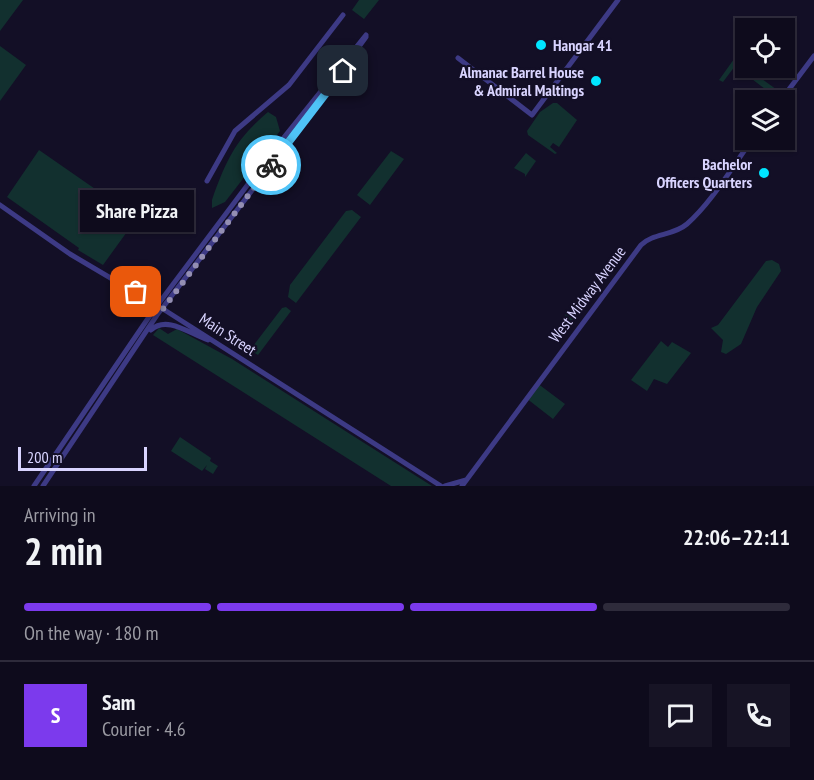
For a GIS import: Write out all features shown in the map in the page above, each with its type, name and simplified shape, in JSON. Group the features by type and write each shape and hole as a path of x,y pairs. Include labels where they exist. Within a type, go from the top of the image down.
{"street":[{"path":"458,58 532,115 618,0"},
{"path":"207,181 235,131 289,85 343,15"},
{"path":"34,486 160,307 273,151 366,35 330,89 160,307 43,486"},
{"path":"788,90 814,56"},
{"name":"West Midway Avenue","path":"462,486 641,245 650,238 669,234 686,224 744,150"},
{"name":"Main Street","path":"0,205 70,254 160,307 443,486"},
{"path":"114,379 119,378 157,325 173,325 217,344"},
{"path":"443,486 466,480"}],"green space":[{"path":"0,0 23,0 0,31"},
{"path":"359,0 379,0 364,19 352,10"},
{"path":"0,46 26,65 0,101"},
{"path":"735,60 735,66 723,82 719,80"},
{"path":"751,78 760,78 777,90 766,90"},
{"path":"553,103 557,103 577,120 559,147 553,143 550,147 557,153 555,154 528,135 527,131 540,112"},
{"path":"268,112 276,117 280,131 225,202 212,208 217,186 233,151"},
{"path":"39,150 137,218 103,265 78,250 79,248 7,197"},
{"path":"391,151 404,159 370,205 357,195"},
{"path":"526,153 536,161 525,177 525,174 514,168"},
{"path":"352,210 361,217 296,303 288,297 290,285 346,211"},
{"path":"772,260 779,264 781,271 757,307 741,344 726,354 721,352 723,340 711,328 718,325 766,261"},
{"path":"575,304 580,307 580,311 572,321 568,321 565,315"},
{"path":"286,307 291,311 258,355 250,350 282,308"},
{"path":"159,328 168,334 177,329 232,359 432,486 391,486 153,335"},
{"path":"661,341 668,347 672,342 691,353 667,384 654,379 647,391 631,380"},
{"path":"537,383 565,404 553,419 526,398"},
{"path":"180,437 211,458 210,461 218,466 213,474 205,469 207,465 202,471 171,451"}],"way so far":[{"path":"136,292 163,309 271,165"}],"place":[{"name":"Hangar 41","path":"541,45"},
{"name":"Almanac Barrel House & Admiral Maltings","path":"596,81"},
{"name":"Bachelor Officers Quarters","path":"764,173"},
{"name":"Share Pizza","path":"136,292"}],"route":[{"path":"271,165 343,71"}]}
